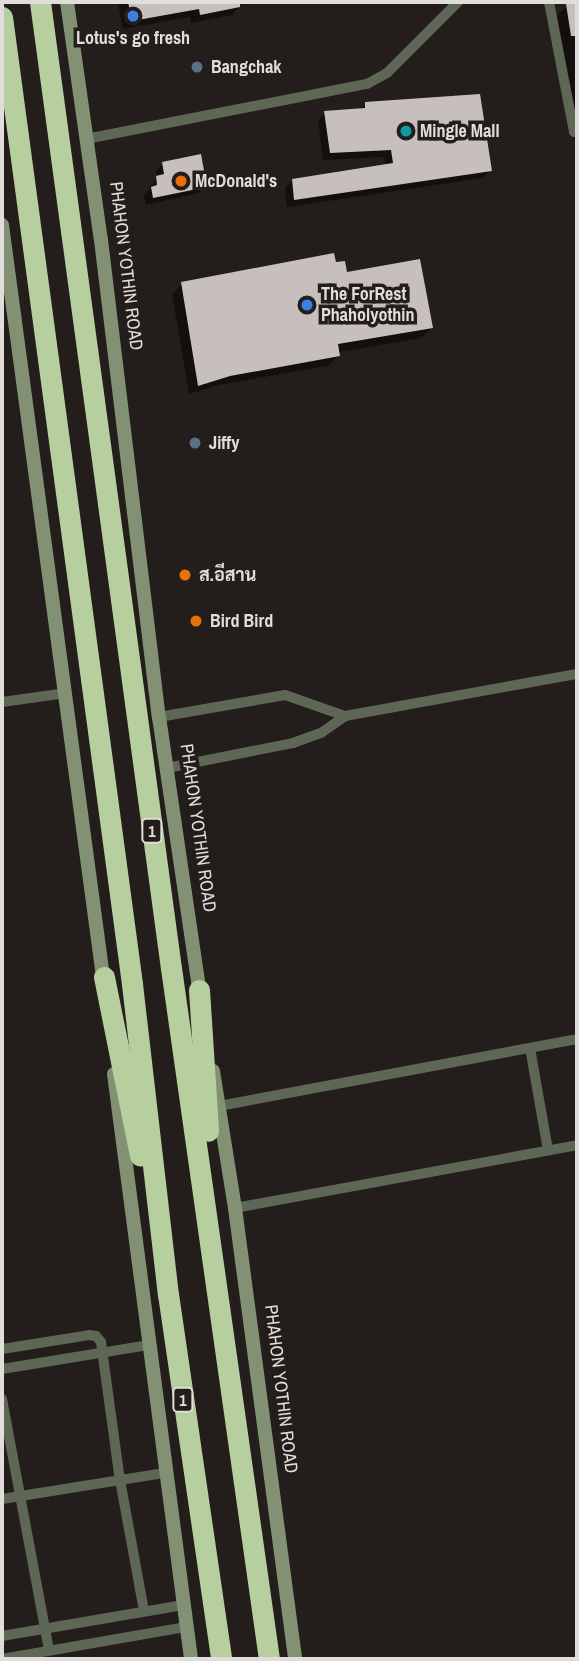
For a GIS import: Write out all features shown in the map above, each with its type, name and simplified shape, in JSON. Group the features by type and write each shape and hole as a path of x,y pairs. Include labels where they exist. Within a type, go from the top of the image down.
{"highway":[{"name":"1","path":"40,2 169,954 218,1283 269,1659"},
{"name":"1","path":"2,17 131,971 168,1294 220,1659"},
{"path":"104,977 168,1294"},
{"path":"199,990 218,1283"}],"main road":[{"name":"PHAHON YOTHIN ROAD","path":"67,2 159,717 199,990 235,1208 295,1659"},
{"name":"1","path":"2,225 104,977 148,1345 191,1659"}],"street":[{"path":"86,139 367,84 387,73 458,2"},
{"path":"549,2 574,132 577,131"},
{"path":"167,768 293,743 321,733 345,716 577,674"},
{"path":"2,702 66,692"},
{"path":"159,717 285,695 345,716"},
{"path":"219,1106 577,1039"},
{"path":"530,1048 548,1150"},
{"path":"235,1208 577,1145"},
{"path":"2,1349 96,1336 104,1352 120,1480 144,1611"},
{"path":"2,1369 148,1345"},
{"path":"2,1399 18,1496 49,1650"},
{"path":"2,1499 165,1473"},
{"path":"2,1636 183,1605"},
{"path":"2,1659 186,1627"}],"building":[{"path":"128,2 240,2 240,7 200,15 199,9 132,21"},
{"path":"577,2 577,36 571,36 566,4"},
{"name":"Mingle Mall","path":"480,94 492,171 294,200 292,179 393,163 391,150 330,153 324,111 365,108 365,102"},
{"name":"McDonald's","path":"201,154 207,187 153,198 151,187 157,185 156,176 164,174 162,162"},
{"name":"The ForRest Phaholyothin","path":"334,253 336,262 345,261 347,272 420,259 433,328 338,344 340,356 230,376 198,386 181,282"}],"place":[{"name":"Lotus's go fresh","path":"133,16"},
{"name":"Bangchak","path":"197,67"},
{"name":"Mingle Mall","path":"406,131"},
{"name":"McDonald's","path":"181,181"},
{"name":"The ForRest Phaholyothin","path":"307,305"},
{"name":"Jiffy","path":"195,443"},
{"name":"ส.อีสาน","path":"185,575"},
{"name":"Bird Bird","path":"196,621"}]}
